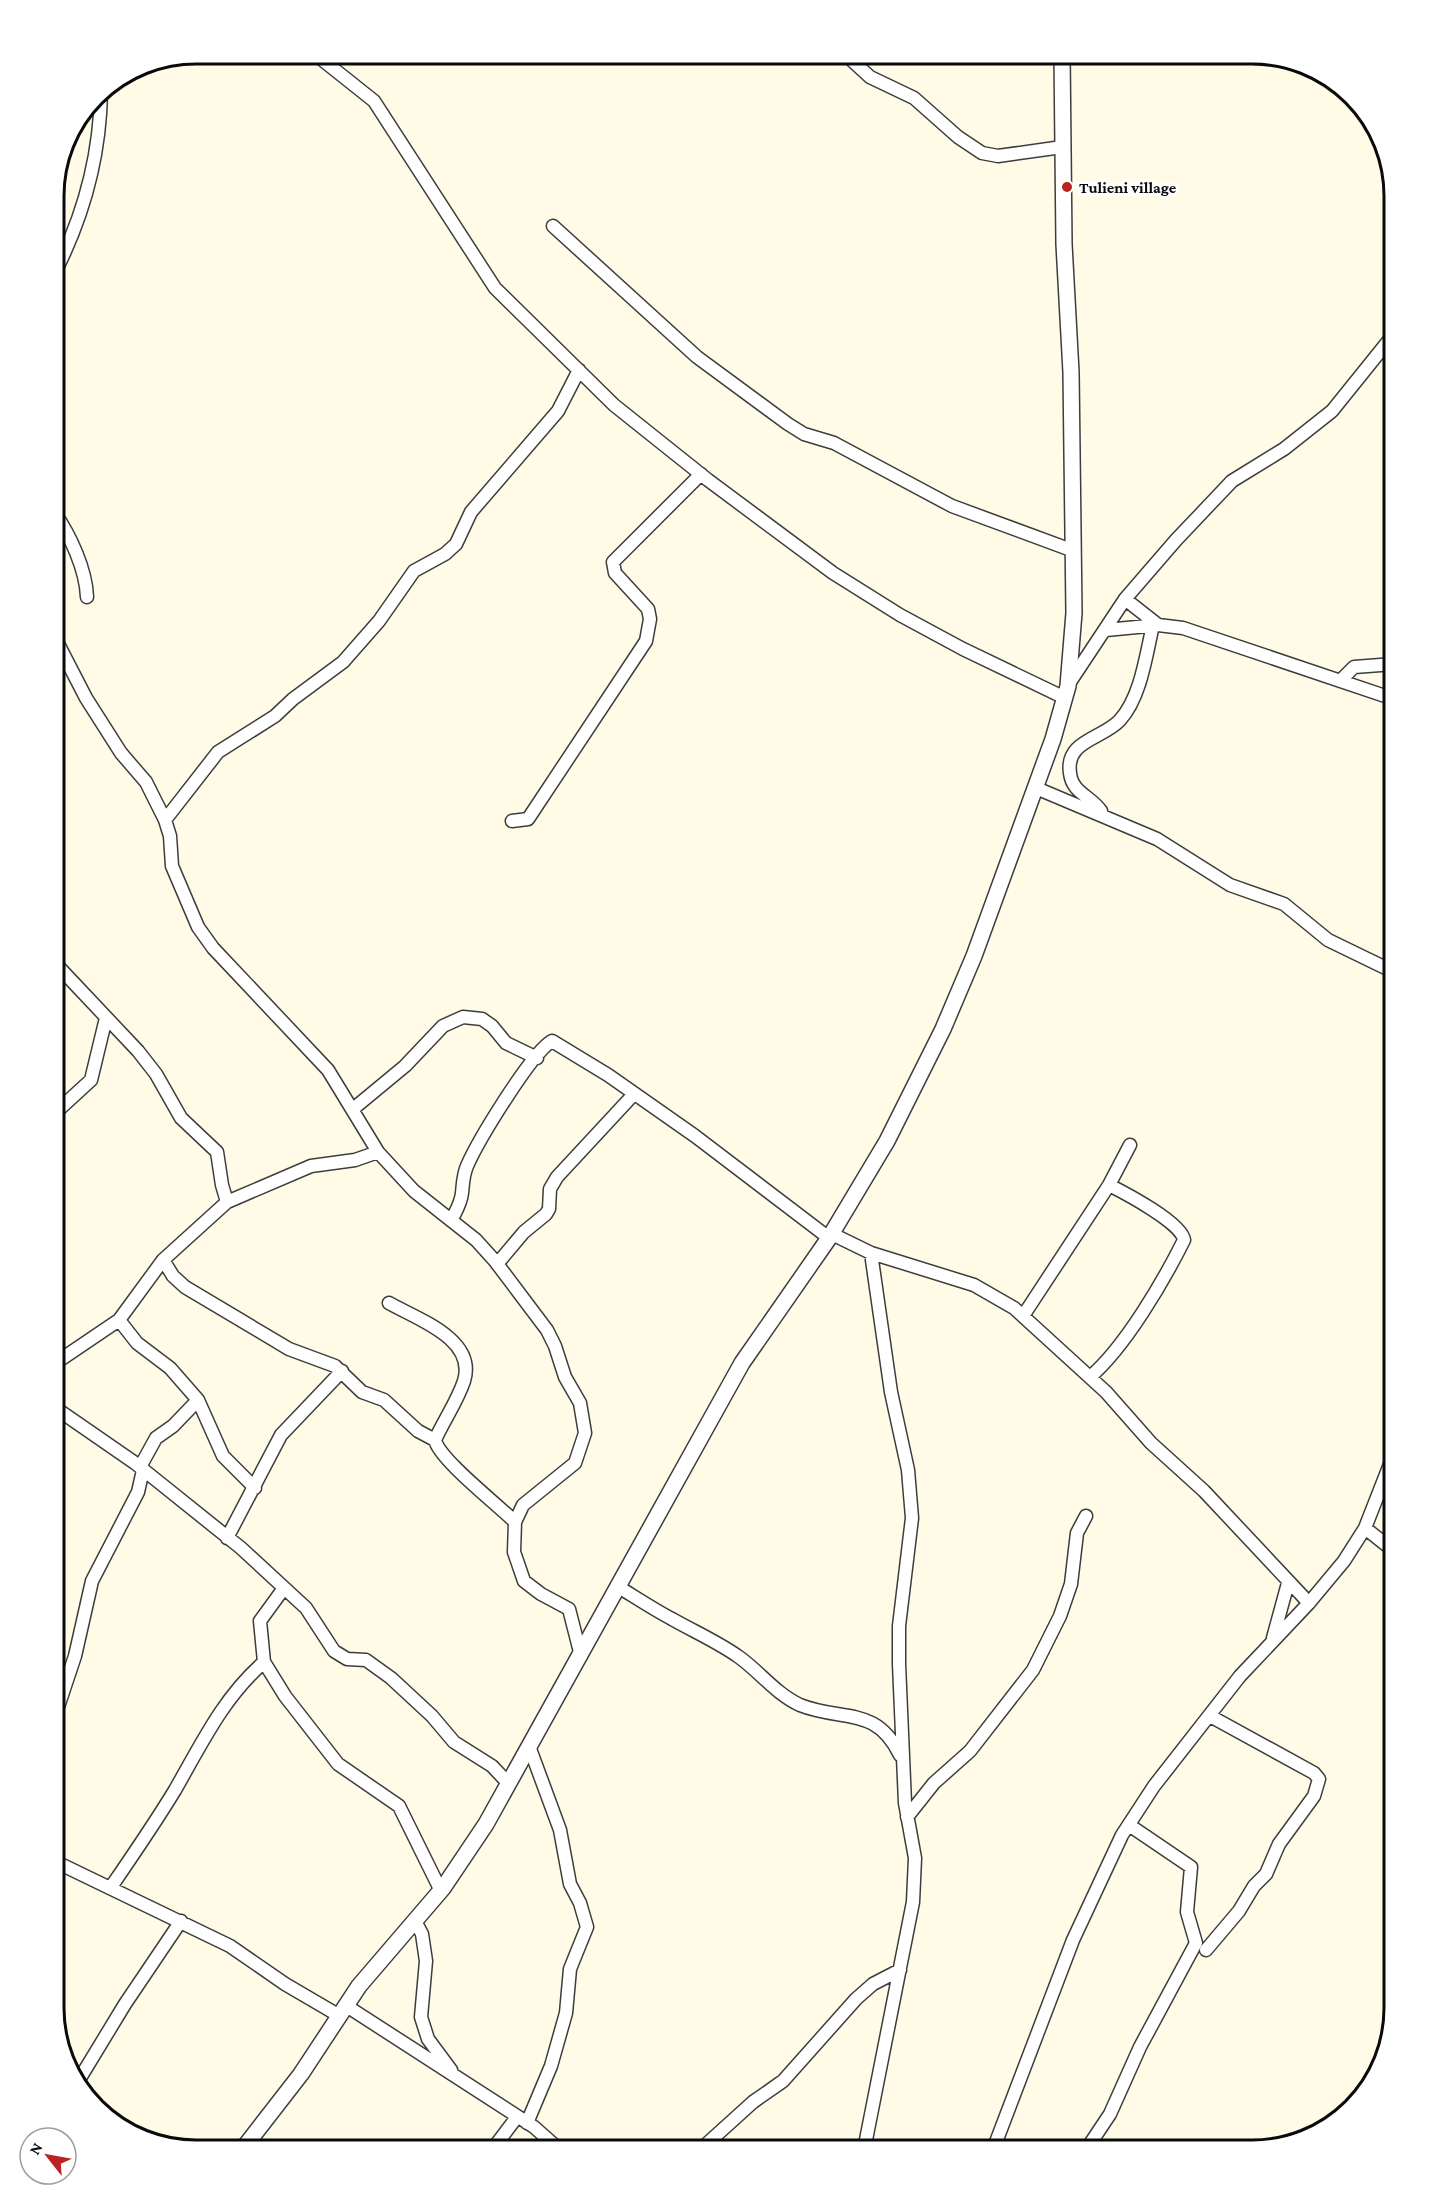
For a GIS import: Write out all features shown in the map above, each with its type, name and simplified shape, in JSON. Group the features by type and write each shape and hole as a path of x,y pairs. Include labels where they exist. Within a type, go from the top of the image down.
{"street":[{"path":"329,65 374,101 495,288 614,405 833,573 900,615 963,649 1066,692"},
{"path":"857,65 870,77 914,98 958,137 982,153 998,156 1062,147"},
{"path":"251,2139 302,2074 342,2010 441,1891 509,1784 745,1358 830,1236 887,1141 944,1029 974,956 1036,788 1066,692 1074,613 1062,65"},
{"path":"65,253 87,198 97,145 100,106"},
{"path":"553,226 697,357 804,434 834,443 952,506 1074,551"},
{"path":"1066,692 1125,599 1170,547 1232,481 1284,449 1332,411 1384,346"},
{"path":"165,820 218,752 275,716 293,699 343,662 379,621 414,572 445,554 456,544 471,512 558,411 579,370"},
{"path":"512,821 528,819 537,808 571,751 596,719 646,641 650,618 648,609 615,573 613,562 701,474"},
{"path":"65,531 81,569 87,597"},
{"path":"1125,599 1156,625"},
{"path":"1103,815 1099,807 1077,790 1070,773 1070,764 1078,746 1112,728 1130,706 1156,625"},
{"path":"1106,630 1156,625 1184,628 1384,696"},
{"path":"65,657 86,698 121,753 141,774 165,820 170,836 172,866 198,927 213,948 328,1070 378,1152 414,1191 452,1219 497,1264 547,1330 565,1377 585,1417 583,1445 575,1463 530,1498 515,1522 514,1552 520,1575 541,1594 569,1609 581,1656"},
{"path":"1340,681 1354,667 1384,665"},
{"path":"1036,788 1103,815 1172,847 1212,876 1230,885 1284,904 1328,940 1384,967"},
{"path":"65,973 156,1074 181,1118 217,1152 227,1202"},
{"path":"353,1109 405,1066 443,1026 463,1017 482,1019 492,1026 507,1043 537,1058"},
{"path":"64,1104 91,1080 106,1018"},
{"path":"452,1219 460,1201 466,1169 473,1154 506,1098 549,1043 555,1042 695,1136 830,1236 871,1253 974,1285 994,1294 1023,1316 1090,1377 1166,1458 1204,1491 1309,1603"},
{"path":"497,1264 524,1232 546,1214 549,1209 550,1189 557,1177 634,1094"},
{"path":"1023,1316 1109,1185 1130,1145"},
{"path":"64,1357 119,1320 163,1260 227,1202 311,1166 355,1160 378,1152"},
{"path":"1090,1377 1129,1331 1161,1282 1184,1240 1182,1234 1153,1210 1109,1185"},
{"path":"866,2140 913,1902 915,1878 915,1858 906,1817 899,1626 912,1518 908,1470 891,1392 871,1253"},
{"path":"163,1260 173,1276 185,1287 289,1349 324,1361 342,1371 362,1392 384,1400 418,1431 435,1440 444,1458 489,1496 515,1522"},
{"path":"390,1303 454,1342 466,1361 465,1379 435,1440"},
{"path":"119,1320 136,1343 170,1368 198,1400 223,1456 255,1488"},
{"path":"227,1538 281,1435 342,1371"},
{"path":"64,1688 75,1656 92,1581 124,1514 138,1492 141,1469 156,1438 173,1426 198,1400"},
{"path":"64,1414 141,1469 227,1538 284,1588 312,1614 334,1651 347,1659 366,1660 391,1678 432,1716 454,1742 492,1766 509,1784"},
{"path":"997,2140 1086,1908 1129,1825 1154,1786 1240,1676 1272,1639 1309,1603 1344,1561 1365,1528 1384,1480"},
{"path":"906,1817 934,1783 970,1751 1033,1670 1060,1616 1071,1584 1077,1533 1086,1516"},
{"path":"1365,1528 1384,1543"},
{"path":"1272,1639 1288,1583"},
{"path":"617,1586 731,1652 777,1690 799,1704 827,1712 859,1716 871,1722 892,1738 903,1761"},
{"path":"284,1588 260,1621 264,1662 285,1696 338,1764 399,1806 441,1891"},
{"path":"111,1887 174,1791 216,1715 243,1680 264,1662"},
{"path":"1206,1950 1239,1911 1254,1886 1266,1874 1281,1839 1314,1796 1319,1779 1314,1773 1210,1716"},
{"path":"503,2139 522,2120 551,2066 566,2013 570,1969 587,1927 580,1903 570,1884 560,1830 529,1746"},
{"path":"1093,2140 1110,2114 1140,2047 1197,1943 1187,1912 1191,1867 1129,1825"},
{"path":"64,1866 230,1946 285,1984 342,2010 456,2076 546,2139"},
{"path":"82,2074 125,2004 181,1921"},
{"path":"415,1921 422,1934 426,1960 421,2017 428,2038 456,2076"},
{"path":"712,2139 753,2102 791,2073 856,1999 873,1984 900,1970"}],"place":[{"name":"Tulieni village","path":"1067,187"}]}
